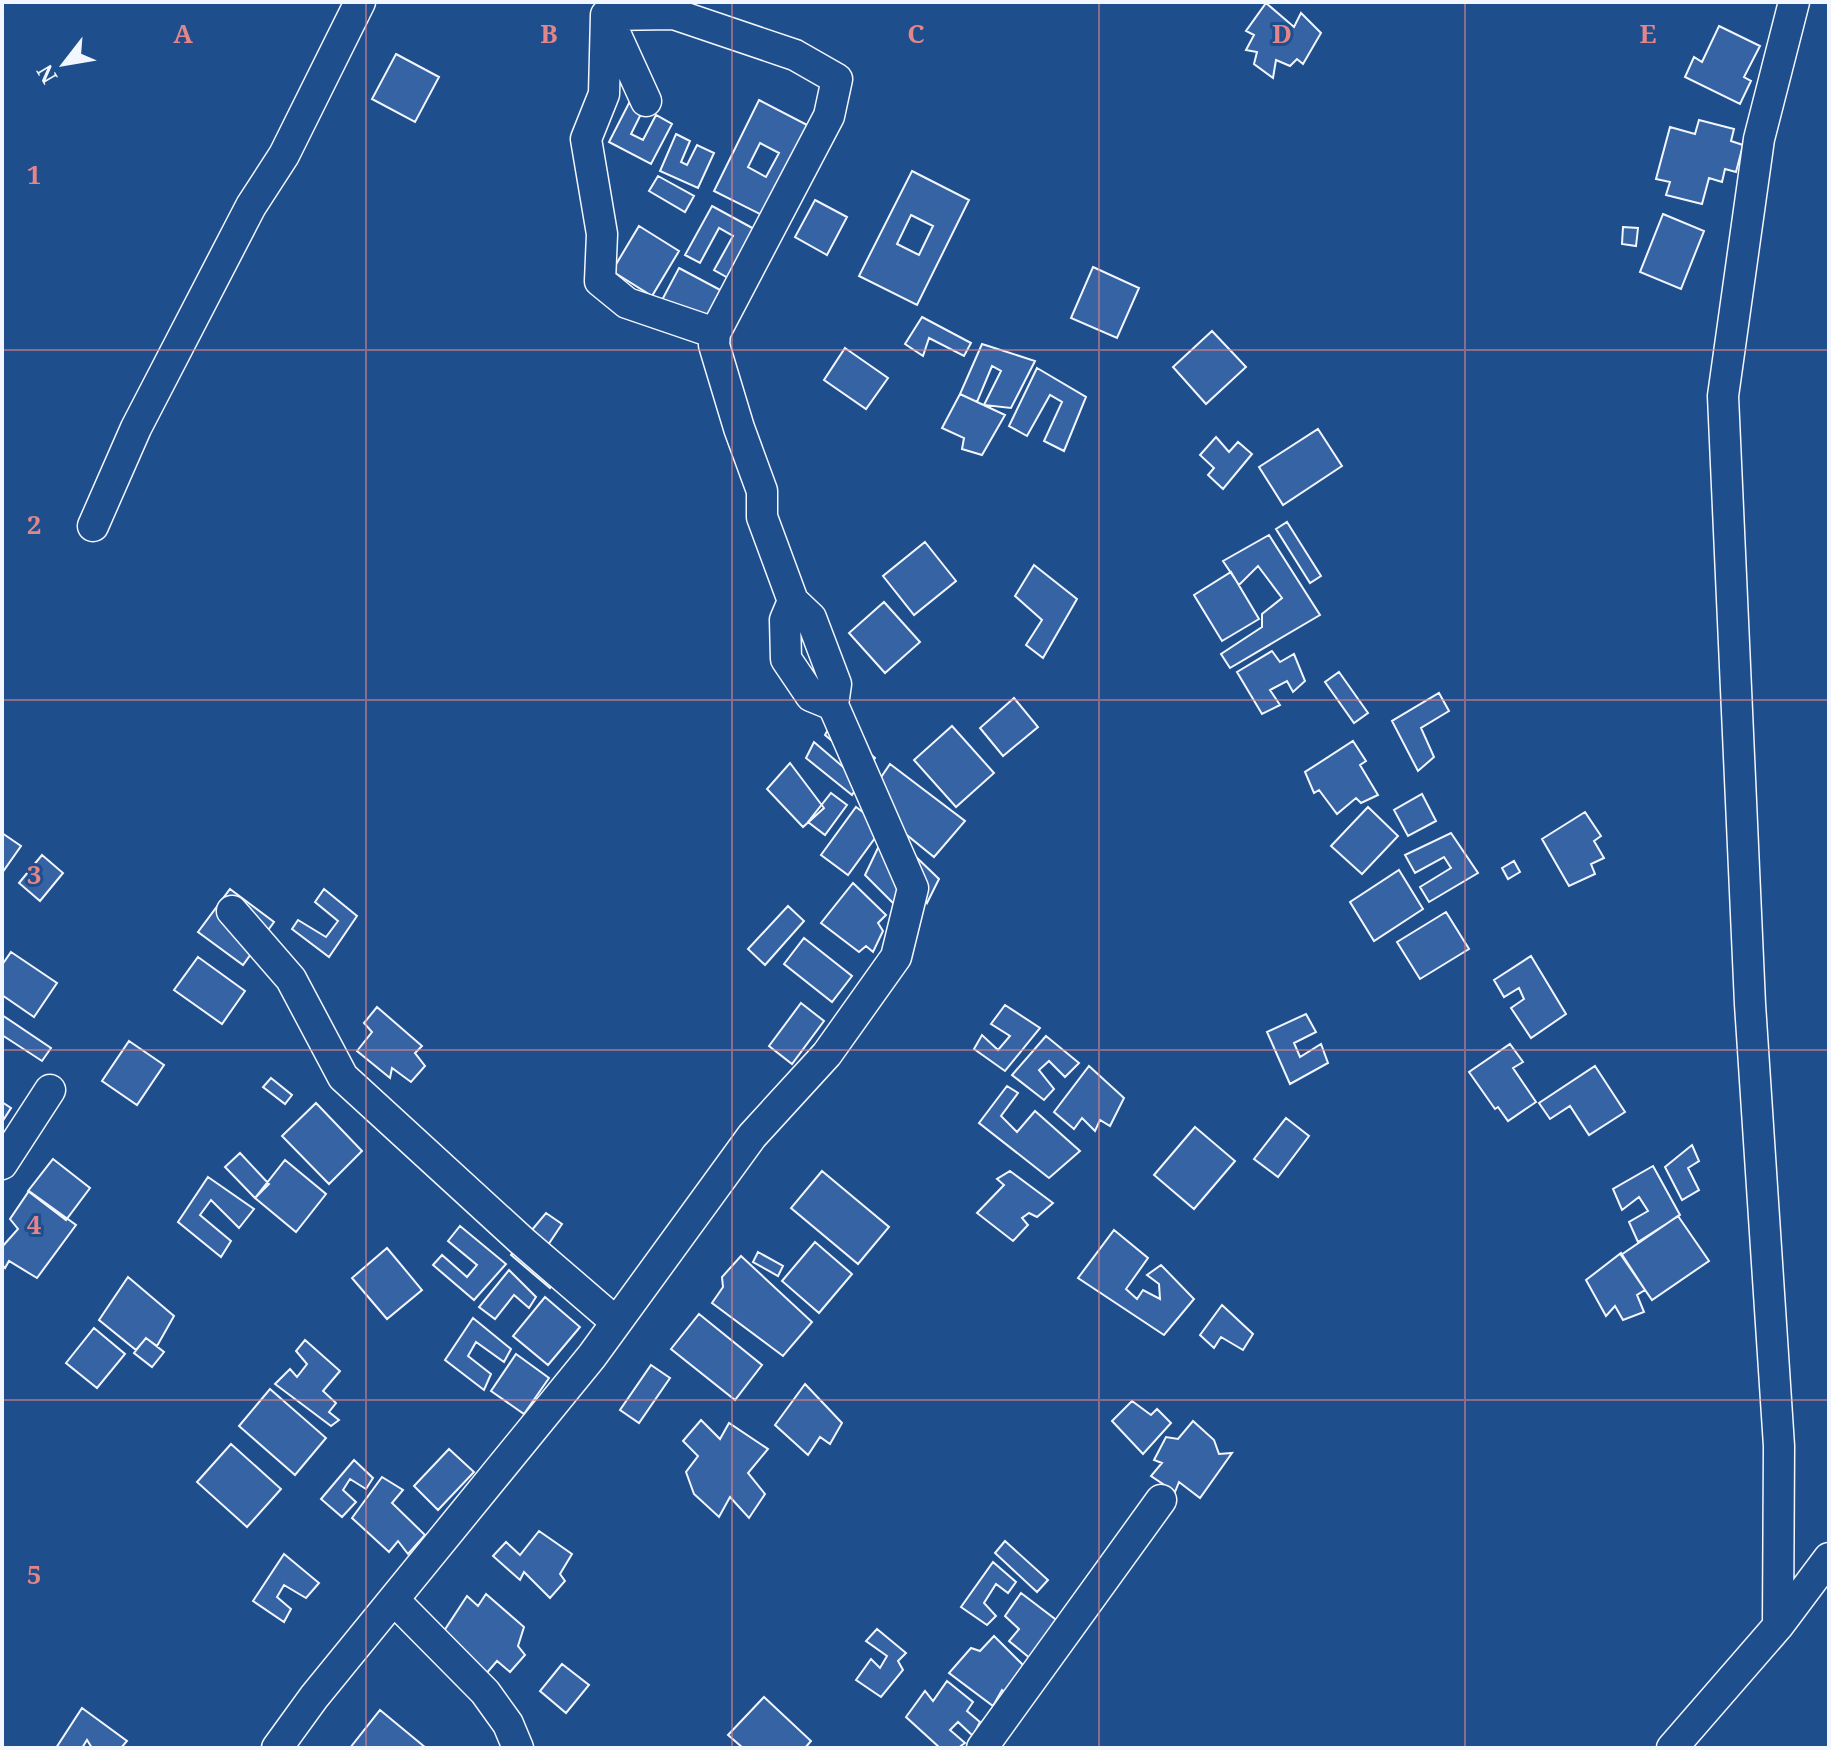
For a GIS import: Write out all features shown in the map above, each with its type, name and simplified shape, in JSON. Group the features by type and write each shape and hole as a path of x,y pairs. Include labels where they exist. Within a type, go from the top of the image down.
{"street":[{"path":"93,526 136,428 251,206 284,155 360,2"},
{"path":"1778,1626 1779,1446 1750,1004 1723,396 1759,139 1794,2"},
{"path":"604,8 646,101"},
{"path":"277,1748 314,1697 592,1356 752,1136 827,1054 896,957 913,888 833,705 836,684 811,618 793,601 762,517 762,491 739,428 714,339 829,116 837,79 795,55 674,14 604,8"},
{"path":"604,8 604,94 586,139 602,234 600,281 627,303 714,339"},
{"path":"232,911 291,979 343,1077 522,1241 616,1322"},
{"path":"2,1164 50,1090"},
{"path":"982,1748 1161,1500"},
{"path":"1672,1748 1778,1626 1829,1558"},
{"path":"394,1600 485,1692 508,1724 518,1748"}],"building":[{"path":"1266,3 1294,27 1301,13 1321,33 1303,64 1297,59 1290,66 1276,60 1273,78 1254,64 1257,52 1246,50 1254,35 1246,31"},
{"path":"1719,26 1760,46 1744,77 1751,81 1740,104 1685,77 1694,57 1702,62"},
{"path":"396,54 439,77 415,122 372,99"},
{"path":"759,100 811,127 766,217 714,191","holes":["760,143 779,153 766,177 748,167"]},
{"path":"629,103 643,110 631,134 643,140 656,115 672,124 651,164 609,142"},
{"path":"1699,120 1734,129 1731,141 1743,145 1736,172 1725,169 1722,182 1709,178 1702,204 1666,195 1670,182 1656,179 1670,127 1695,134"},
{"path":"676,134 690,141 681,162 687,165 697,145 714,153 698,188 660,171"},
{"path":"912,171 969,200 917,305 859,276","holes":["911,215 933,226 919,255 897,244"]},
{"path":"658,176 694,196 685,212 649,191"},
{"path":"815,200 847,217 827,255 795,237"},
{"path":"712,206 756,230 730,279 714,270 733,236 719,228 700,263 685,255"},
{"path":"1663,214 1704,231 1681,289 1640,272"},
{"path":"639,226 679,251 652,296 612,271"},
{"path":"1623,227 1638,228 1636,246 1622,244"},
{"path":"1093,267 1139,288 1117,338 1071,318"},
{"path":"679,268 724,292 707,324 662,300"},
{"path":"922,317 971,343 964,356 929,338 923,356 905,344"},
{"path":"1212,331 1246,367 1206,404 1173,367"},
{"path":"982,344 1035,361 1011,408 984,405 1001,371 992,366 977,402 960,394"},
{"path":"845,348 888,378 866,409 824,380"},
{"path":"1037,368 1086,397 1064,451 1044,441 1062,402 1050,395 1027,436 1009,426"},
{"path":"960,394 1005,415 982,455 962,449 964,438 942,428"},
{"path":"1318,429 1342,466 1283,505 1259,467"},
{"path":"1216,437 1229,452 1238,442 1252,454 1223,489 1208,475 1214,468 1200,455"},
{"path":"1287,522 1321,576 1310,583 1276,529"},
{"path":"1269,535 1320,615 1230,668 1221,654 1262,627 1262,614 1282,598 1258,566 1239,585 1223,561"},
{"path":"925,542 956,581 914,615 883,576"},
{"path":"1034,565 1077,599 1043,658 1026,645 1042,620 1015,596"},
{"path":"1231,572 1259,619 1222,641 1194,595"},
{"path":"884,602 920,642 885,673 849,633"},
{"path":"1272,651 1280,662 1294,654 1305,681 1293,692 1287,681 1270,690 1280,705 1262,714 1237,672"},
{"path":"1339,672 1368,713 1354,723 1325,682"},
{"path":"1439,693 1449,711 1421,728 1434,757 1418,771 1392,721"},
{"path":"1014,698 1038,727 1003,756 980,728"},
{"path":"832,722 875,758 852,795 806,758 814,742 849,772 858,763 825,735"},
{"path":"952,726 994,773 956,807 914,760"},
{"path":"1353,741 1366,761 1360,765 1378,795 1361,803 1356,798 1337,814 1319,790 1314,793 1305,772"},
{"path":"790,763 824,808 803,827 767,789"},
{"path":"890,764 965,821 934,857 865,801"},
{"path":"831,793 847,805 825,835 808,822"},
{"path":"1422,794 1436,821 1408,836 1394,810"},
{"path":"856,807 883,827 848,875 821,855"},
{"path":"1368,807 1398,836 1362,874 1331,846"},
{"path":"1585,812 1601,836 1594,841 1604,858 1591,864 1595,874 1569,886 1542,839"},
{"path":"887,829 939,879 927,903 921,892 895,905 865,875"},
{"path":"2,833 21,846 2,873"},
{"path":"1451,833 1478,873 1429,902 1420,887 1451,868 1444,857 1415,873 1405,855"},
{"path":"42,855 63,873 40,901 19,883"},
{"path":"1514,861 1520,872 1508,879 1502,868"},
{"path":"1399,870 1423,909 1374,941 1350,902"},
{"path":"853,883 886,915 878,923 883,931 873,952 866,946 859,952 821,923"},
{"path":"230,889 274,922 243,965 198,932"},
{"path":"324,889 357,916 329,957 292,929 298,920 326,937 338,921 315,902"},
{"path":"788,906 804,921 765,965 748,949"},
{"path":"1446,912 1469,949 1420,979 1397,942"},
{"path":"804,938 852,976 832,1002 784,964"},
{"path":"11,952 57,983 34,1017 2,995 2,965"},
{"path":"1531,956 1566,1014 1531,1038 1511,1008 1524,999 1519,988 1504,997 1494,980"},
{"path":"198,957 245,991 222,1024 174,990"},
{"path":"801,1003 824,1021 792,1064 769,1046"},
{"path":"1005,1005 1040,1028 1005,1071 974,1049 982,1035 998,1050 1010,1036 991,1024"},
{"path":"377,1007 422,1046 415,1053 425,1066 411,1082 392,1068 390,1078 357,1051 372,1032 364,1023"},
{"path":"1306,1014 1316,1032 1294,1043 1300,1057 1321,1044 1328,1063 1290,1084 1267,1032"},
{"path":"2,1015 51,1048 42,1061 2,1035"},
{"path":"1046,1036 1079,1063 1065,1077 1049,1061 1039,1070 1054,1089 1044,1100 1012,1075"},
{"path":"129,1041 164,1065 137,1105 102,1081"},
{"path":"1510,1044 1523,1062 1513,1068 1536,1102 1508,1121 1498,1107 1495,1109 1469,1072"},
{"path":"1089,1066 1124,1098 1110,1126 1100,1120 1095,1131 1082,1118 1074,1129 1054,1112"},
{"path":"1595,1066 1625,1112 1589,1135 1570,1106 1550,1119 1539,1103"},
{"path":"271,1078 292,1095 285,1104 263,1087"},
{"path":"1007,1086 1018,1093 1001,1116 1017,1132 1035,1111 1080,1151 1049,1178 979,1123"},
{"path":"2,1102 11,1108 2,1122"},
{"path":"316,1103 362,1151 329,1184 282,1136"},
{"path":"1286,1118 1309,1136 1278,1177 1254,1159"},
{"path":"1195,1127 1235,1161 1194,1209 1154,1175"},
{"path":"1692,1145 1699,1161 1688,1168 1699,1190 1682,1200 1665,1167"},
{"path":"240,1153 269,1184 255,1198 225,1167"},
{"path":"53,1159 90,1188 66,1220 28,1191"},
{"path":"285,1160 326,1194 296,1232 255,1198"},
{"path":"1653,1166 1680,1215 1638,1242 1629,1222 1648,1211 1639,1197 1622,1210 1613,1189"},
{"path":"822,1171 889,1227 858,1264 791,1208"},
{"path":"1010,1171 1053,1203 1037,1217 1029,1213 1022,1218 1028,1225 1013,1241 977,1213 1004,1185 997,1179"},
{"path":"208,1177 254,1209 239,1228 211,1200 200,1215 231,1241 221,1257 178,1222"},
{"path":"29,1191 76,1225 37,1278 9,1261 5,1268 2,1265 2,1247 18,1229 10,1219"},
{"path":"546,1213 562,1224 540,1257 560,1274 550,1288 511,1255"},
{"path":"1678,1216 1709,1261 1652,1300 1621,1255"},
{"path":"460,1226 506,1264 474,1300 433,1265 442,1255 467,1277 477,1265 448,1241"},
{"path":"1114,1230 1148,1258 1126,1289 1137,1299 1143,1290 1160,1299 1159,1284 1147,1275 1161,1265 1194,1299 1164,1335 1078,1278"},
{"path":"815,1242 852,1274 819,1313 782,1281"},
{"path":"387,1248 422,1290 387,1319 352,1278"},
{"path":"758,1252 783,1266 778,1276 753,1262"},
{"path":"1621,1253 1645,1290 1637,1295 1644,1312 1623,1320 1615,1306 1606,1316 1586,1280"},
{"path":"741,1256 812,1322 783,1356 712,1303 723,1287 722,1277"},
{"path":"509,1270 536,1297 529,1308 514,1295 495,1319 479,1307"},
{"path":"128,1277 174,1316 157,1346 146,1338 136,1350 99,1320"},
{"path":"545,1297 580,1327 548,1365 513,1336"},
{"path":"1222,1305 1253,1334 1243,1350 1221,1337 1214,1348 1200,1335"},
{"path":"699,1314 762,1365 735,1400 671,1349"},
{"path":"473,1318 511,1349 504,1362 476,1342 468,1356 491,1374 484,1390 445,1360"},
{"path":"94,1328 125,1354 97,1388 66,1363"},
{"path":"146,1338 164,1352 152,1367 134,1353"},
{"path":"305,1340 340,1371 323,1391 336,1403 329,1412 339,1420 331,1426 275,1384 290,1369 297,1377 307,1364 296,1351"},
{"path":"516,1354 549,1378 524,1414 491,1391"},
{"path":"651,1365 670,1378 639,1423 620,1410"},
{"path":"805,1384 842,1423 830,1444 820,1437 808,1455 775,1425"},
{"path":"270,1389 326,1438 295,1475 239,1426"},
{"path":"1132,1401 1151,1415 1157,1409 1171,1423 1143,1454 1112,1421"},
{"path":"701,1420 720,1439 729,1423 768,1449 748,1473 765,1494 749,1518 730,1497 719,1517 694,1494 686,1472 698,1456 683,1441"},
{"path":"1193,1421 1214,1440 1219,1454 1232,1453 1200,1498 1179,1482 1175,1492 1151,1476 1162,1463 1154,1460 1166,1437 1178,1439"},
{"path":"231,1444 281,1489 247,1527 197,1482"},
{"path":"449,1449 474,1472 438,1510 414,1486"},
{"path":"354,1460 373,1478 366,1489 350,1479 343,1490 356,1502 342,1517 321,1499"},
{"path":"382,1477 403,1490 392,1503 425,1535 408,1554 398,1541 389,1552 352,1518"},
{"path":"539,1531 572,1554 560,1574 565,1581 550,1598 524,1572 520,1580 493,1556 506,1542 520,1555"},
{"path":"1005,1541 1048,1580 1037,1592 995,1553"},
{"path":"284,1554 319,1583 306,1598 284,1585 277,1597 291,1609 284,1622 253,1601"},
{"path":"993,1562 1016,1582 1008,1593 996,1584 984,1603 996,1616 987,1625 961,1607"},
{"path":"1021,1593 1059,1622 1031,1659 1009,1641 1019,1629 1005,1616"},
{"path":"486,1594 524,1627 518,1646 525,1655 510,1672 497,1661 485,1675 444,1631 467,1596 478,1606"},
{"path":"877,1629 906,1653 898,1661 903,1670 881,1697 856,1680 871,1659 880,1668 887,1656 866,1641"},
{"path":"994,1636 1025,1667 1017,1673 1021,1681 1016,1701 1002,1690 993,1706 949,1673 971,1648 980,1651"},
{"path":"562,1664 589,1685 566,1713 540,1691"},
{"path":"947,1681 973,1702 967,1711 980,1722 973,1736 958,1722 950,1730 965,1743 958,1748 940,1748 906,1717 925,1691 933,1701"},
{"path":"764,1697 811,1741 805,1748 743,1748 728,1735"},
{"path":"82,1708 127,1741 121,1748 92,1748 87,1740 82,1748 56,1748"},
{"path":"380,1710 426,1748 350,1748"}]}
